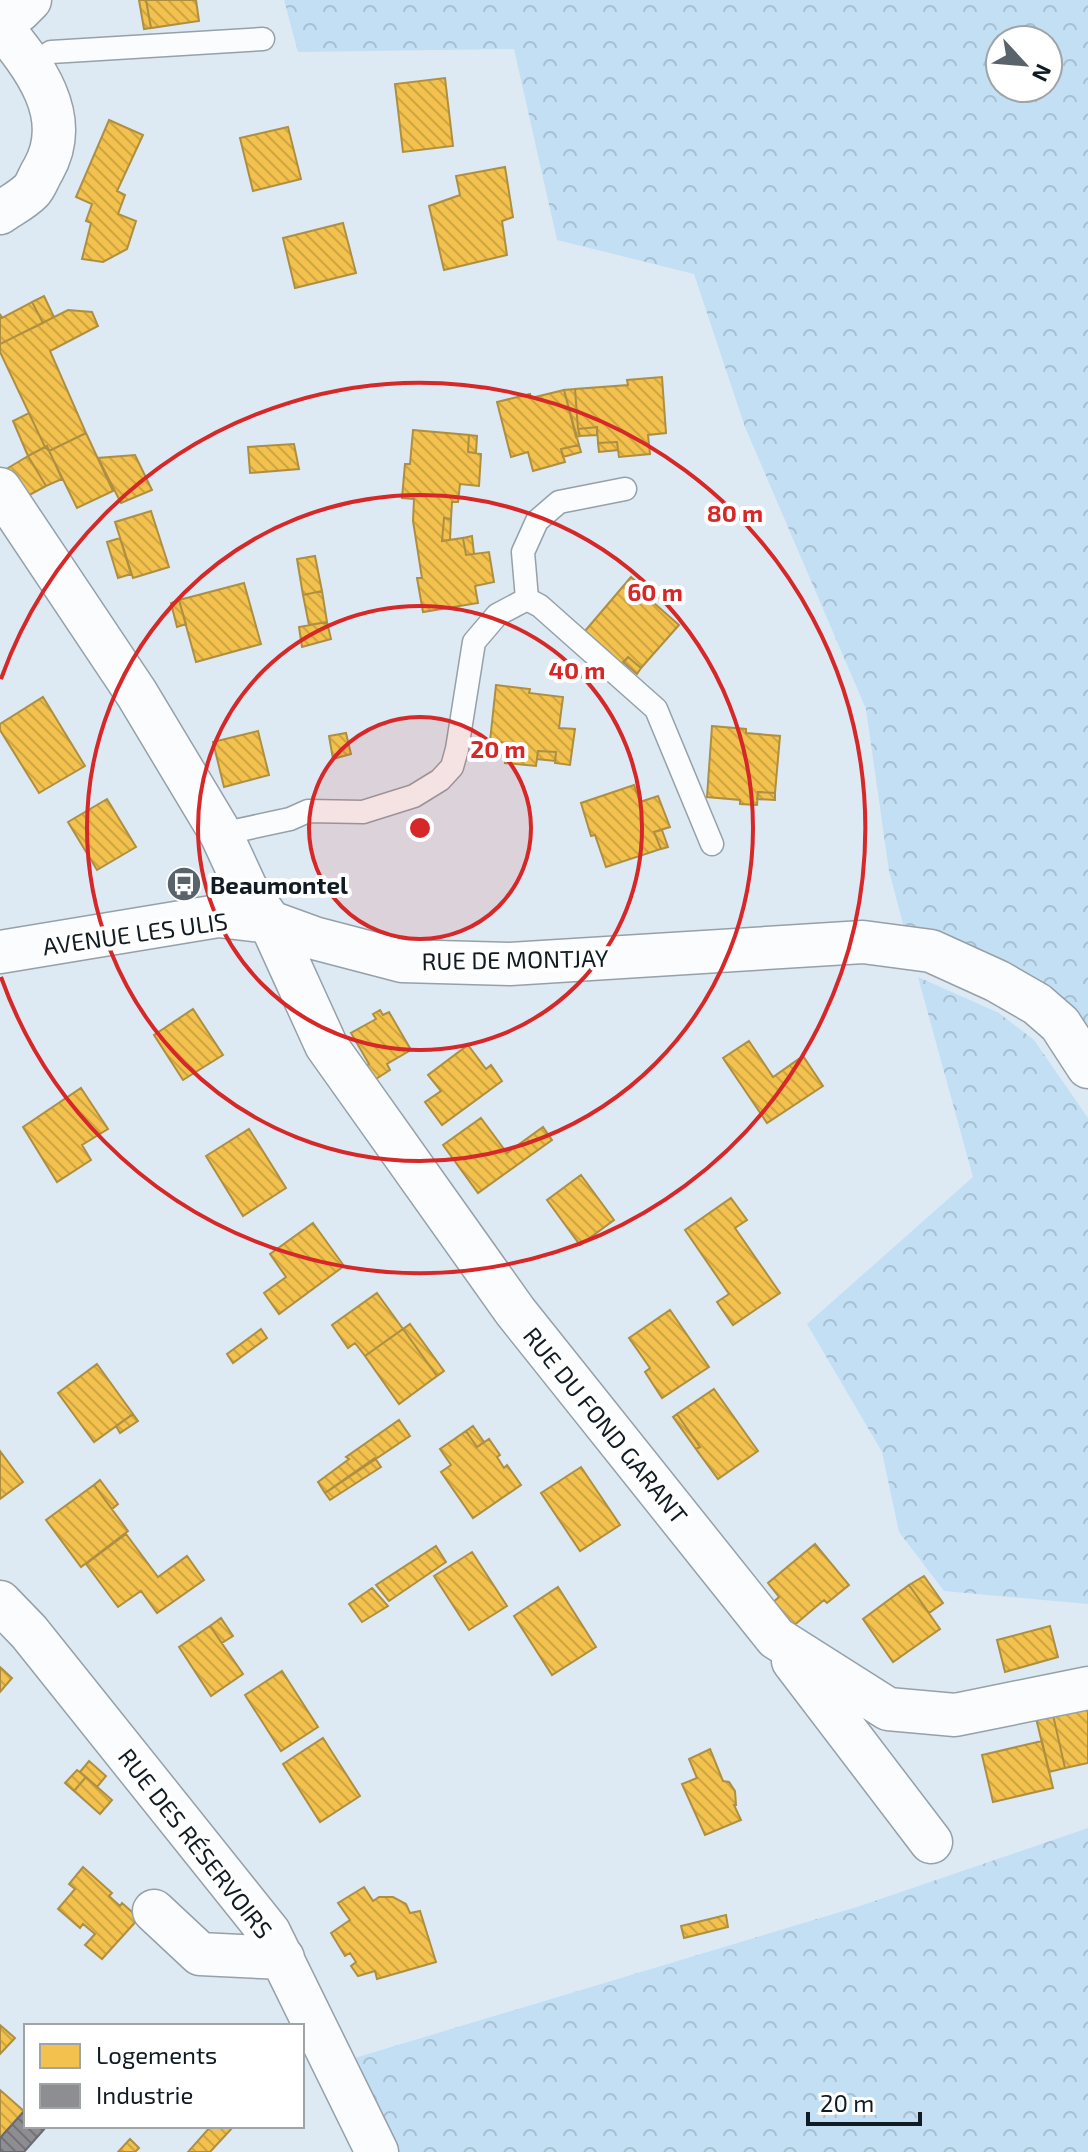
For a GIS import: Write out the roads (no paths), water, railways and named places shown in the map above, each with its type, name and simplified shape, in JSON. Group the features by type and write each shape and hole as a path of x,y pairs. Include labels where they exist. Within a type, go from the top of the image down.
{"street":[{"path":"0,19 19,11 30,0"},
{"path":"0,25 33,64 48,95 53,123 52,155 32,190 0,213"},
{"path":"0,489 137,694 221,834 246,888 270,922"},
{"name":"AVENUE LES ULIS","path":"0,952 218,916 270,922"},
{"name":"RUE DE MONTJAY","path":"270,922 314,938 402,961 510,964 863,942 931,951 997,981 1037,1004 1060,1024 1088,1067"},
{"name":"RUE DU FOND GARANT","path":"270,922 326,1045 352,1082 515,1311 776,1638 888,1709 955,1715 1088,1688"},
{"name":"RUE DES RÉSERVOIRS","path":"0,1602 29,1632 269,1932 377,2152"},
{"path":"776,1638 931,1842"},
{"path":"154,1911 200,1954 283,1958"}],"lane":[{"path":"33,64 51,52 263,39"},
{"path":"527,599 523,552 537,521 559,502 625,489"},
{"path":"221,834 290,819 308,811 363,812 414,796 440,780 452,767 457,749 474,642 497,615 527,599"},
{"path":"527,599 540,606 656,709 712,844"}],"place":[{"name":"Beaumontel","path":"184,884"}]}
